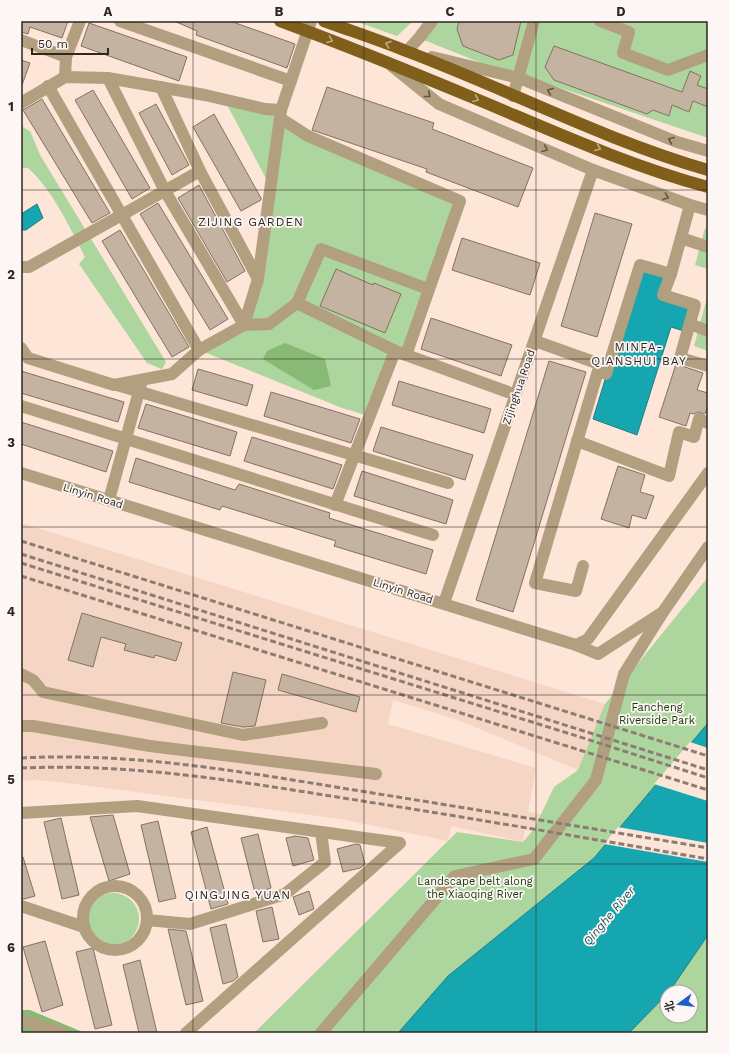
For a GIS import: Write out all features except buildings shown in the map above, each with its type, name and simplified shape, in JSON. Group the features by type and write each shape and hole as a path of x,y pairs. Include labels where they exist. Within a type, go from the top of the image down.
{"main road":[{"path":"280,21 309,26 386,61 548,129 679,179 708,187"},
{"path":"324,21 407,51 554,113 682,162 708,170"}],"street":[{"path":"65,77 66,57 80,21"},
{"path":"120,21 291,81"},
{"path":"432,21 407,51 519,78 677,142 708,151"},
{"path":"513,96 534,21"},
{"path":"600,21 630,32 623,53 668,70 708,55"},
{"path":"244,326 258,279 281,114 309,26"},
{"path":"21,40 66,57"},
{"path":"386,61 439,104 593,170 708,210"},
{"path":"21,103 65,77 108,78 205,95 281,114 308,136 460,201 428,289 401,353 354,456 335,505"},
{"path":"108,78 165,191 244,326"},
{"path":"48,86 199,350"},
{"path":"161,87 200,171 258,279"},
{"name":"Zijinghua Road","path":"444,603 593,170"},
{"path":"21,267 29,267 200,171"},
{"path":"690,205 663,296 695,305 680,358 708,366"},
{"path":"681,238 708,247"},
{"path":"114,385 172,374 199,350 244,326 269,324 297,303 321,249 428,289"},
{"path":"583,566 576,591 535,583 598,371 606,374 640,265 670,274"},
{"path":"297,303 401,353 508,392"},
{"path":"690,324 708,331"},
{"path":"535,341 608,366"},
{"path":"21,348 25,357 114,385 448,483"},
{"path":"109,500 143,379"},
{"path":"21,406 433,535"},
{"path":"577,441 669,476 679,432 694,437 699,419 708,423"},
{"name":"Linyin Road","path":"21,473 444,603 576,645 598,654 663,612"},
{"path":"576,645 588,639 708,473"},
{"path":"321,1033 455,876 534,859 596,780 624,674 663,612 708,547"},
{"path":"21,674 33,680 43,692 243,735 322,722"},
{"path":"21,726 33,726 150,746 376,774"},
{"path":"21,813 137,806 400,842 186,1033"},
{"path":"147,920 190,924 286,894 325,862 321,832"},
{"path":"116,885 126,887 135,892 142,900 146,909 147,920 145,931 138,940 129,947 118,950 107,950 97,945 89,937 84,927 82,917 84,907 89,898 96,891 106,886 116,885"},
{"path":"21,906 84,927"},
{"path":"21,1020 63,1033"}],"shaded area":[{"path":"21,523 605,704 608,716 578,770 458,720 393,700 388,724 536,768 528,812 708,843 708,862 525,830 523,842 451,826 448,841 341,819 59,782 33,780 21,781"}],"green space":[{"path":"355,21 413,21 397,36"},
{"path":"432,21 708,21 708,138 540,81 486,65 419,38"},
{"path":"224,99 265,109 284,121 460,201 406,355 395,351 369,416 342,408 199,350 244,325 271,188"},
{"path":"21,126 30,131 40,155 166,362 162,369 147,363 79,264 85,257 67,222 46,188 28,168 21,168"},
{"path":"705,228 708,229 708,269 695,265"},
{"path":"708,294 708,351 694,346"},
{"path":"285,343 325,359 331,386 314,390 263,359 267,351"},
{"path":"708,577 708,723 594,858 448,976 398,1033 254,1033 457,832 523,842 534,829 554,787 578,770 605,704"},
{"path":"108,893 118,893 132,900 139,914 139,924 132,938 118,945 108,945 98,941 91,934 87,924 87,914 91,904 98,897"},
{"path":"708,935 708,1033 629,1033 659,1002 659,1024 699,1024 699,984 674,984"},
{"path":"21,1010 30,1010 85,1033 21,1033"}],"water":[{"path":"37,204 43,218 26,230 21,230 21,214"},
{"path":"640,265 671,274 663,295 695,305 687,332 671,327 637,435 593,419"},
{"name":"Qinghe River","path":"708,723 708,935 674,984 659,984 659,1002 629,1033 398,1033 448,976 594,858"}],"pier":[{"path":"690,742 708,748 708,801 654,784"},
{"path":"618,827 708,843 708,862 604,844"}],"railway":[{"path":"21,541 708,756"},
{"path":"21,554 708,770"},
{"path":"21,563 708,778"},
{"path":"21,576 708,790"},
{"path":"21,758 104,758 230,770 708,848"},
{"path":"21,768 102,768 223,780 572,835 708,859"}],"district":[{"name":"ZIJING GARDEN","path":"251,222"},
{"name":"MINFA- QIANSHUI BAY","path":"639,354"},
{"name":"QINGJING YUAN","path":"238,895"}],"park label":[{"name":"Fancheng Riverside Park","path":"657,713"},
{"name":"Landscape belt along the Xiaoqing River","path":"475,887"}]}
